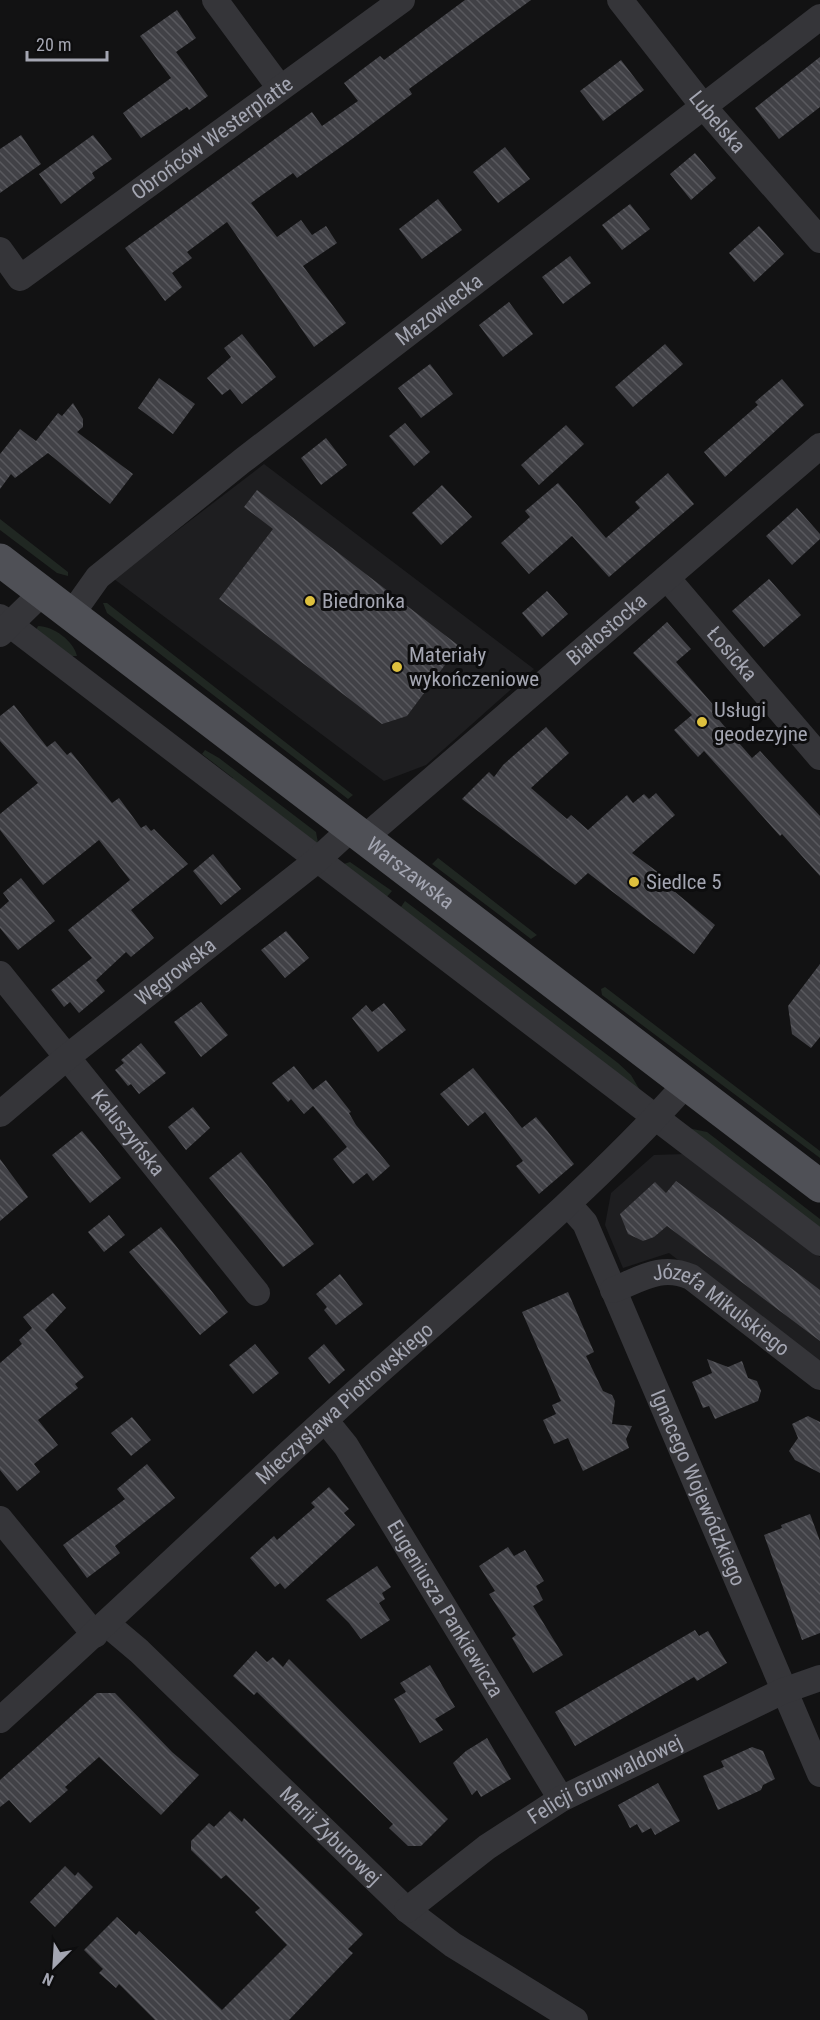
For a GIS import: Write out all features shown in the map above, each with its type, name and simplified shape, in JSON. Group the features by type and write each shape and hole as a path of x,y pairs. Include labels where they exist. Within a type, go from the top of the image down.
{"main road":[{"name":"Warszawska","path":"0,560 820,1186"}],"street":[{"path":"215,0 280,88"},
{"name":"Obrońców Westerplatte","path":"0,250 20,278 402,0"},
{"name":"Lubelska","path":"620,0 703,106 820,240"},
{"name":"Mazowiecka","path":"71,615 98,577 242,461 820,17"},
{"name":"Białostocka","path":"358,833 667,578 820,446"},
{"name":"Łosicka","path":"667,578 820,758"},
{"path":"42,593 4,625 820,1244"},
{"name":"Węgrowska","path":"0,1114 66,1058 316,861 358,833"},
{"name":"Kałuszyńska","path":"0,974 257,1293"},
{"name":"Mieczysława Piotrowskiego","path":"0,1720 325,1420 569,1205 655,1119 686,1084"},
{"name":"Ignacego Wojewódzkiego","path":"569,1205 585,1223 820,1774"},
{"name":"Józefa Mikulskiego","path":"613,1290 663,1270 691,1277 820,1377"},
{"name":"Eugeniusza Pankiewicza","path":"325,1420 346,1446 561,1799"},
{"name":"Marii Żyburowej","path":"0,1519 101,1629 407,1910 453,1945 575,2020"},
{"name":"Felicji Grunwaldowej","path":"407,1910 487,1847 561,1799 783,1691 820,1678"}],"shaded area":[{"path":"264,464 534,669 426,765 384,781 114,579"},
{"path":"0,519 68,572 68,576 57,573 0,530"},
{"path":"103,603 107,603 353,795 348,799 107,613"},
{"path":"38,626 62,635 72,645 77,656 67,656 36,630"},
{"path":"205,750 219,758 316,832 318,843 313,844 231,785 233,778 202,754"},
{"path":"438,858 537,935 531,939 432,864"},
{"path":"350,862 392,891 384,900 344,864"},
{"path":"405,901 618,1063 631,1075 641,1092 399,910"},
{"path":"605,987 820,1151 820,1158 602,995 601,989"},
{"path":"688,1128 707,1132 820,1219 820,1236"},
{"path":"685,1154 820,1257 820,1368 669,1253 623,1268 605,1225 611,1193 654,1155"}],"building":[{"path":"465,0 531,0 409,89 412,94 352,139 297,178 293,173 251,203 277,237 301,220 312,235 326,226 337,243 303,266 346,323 314,347 227,222 187,252 192,258 172,273 182,287 165,301 125,248 312,112 322,126 358,101 344,83 380,56 384,60"},
{"path":"177,10 196,38 176,52 208,96 189,110 187,107 141,138 123,113 171,78 140,36"},
{"path":"820,57 820,107 779,139 755,108"},
{"path":"621,60 644,90 603,121 580,91"},
{"path":"21,135 41,164 0,193 0,149"},
{"path":"93,135 112,159 92,173 95,178 61,204 39,174"},
{"path":"505,147 530,179 498,203 473,172"},
{"path":"695,153 716,178 691,200 670,174"},
{"path":"438,199 462,230 422,259 399,229"},
{"path":"630,204 650,229 622,250 602,225"},
{"path":"759,226 784,254 754,282 729,253"},
{"path":"570,256 591,283 563,304 542,277"},
{"path":"509,302 533,334 503,357 479,325"},
{"path":"242,334 276,377 242,404 230,389 222,395 207,378 231,357 224,348"},
{"path":"665,344 683,364 633,407 615,387"},
{"path":"430,364 453,394 421,418 398,388"},
{"path":"159,378 195,404 173,434 138,408"},
{"path":"782,379 804,405 725,477 704,452 758,405 755,402"},
{"path":"73,403 83,419 83,427 77,432 133,474 110,504 48,453 15,478 11,474 0,489 0,454 20,429 36,441 58,413 62,416"},
{"path":"405,423 430,452 414,466 389,436"},
{"path":"566,425 584,444 539,485 521,465"},
{"path":"326,438 347,465 321,485 301,458"},
{"path":"668,473 694,504 609,577 572,536 529,574 501,543 530,517 525,511 558,483 606,538 640,508 635,502"},
{"path":"442,485 472,517 441,545 412,513"},
{"name":"Biedronka","path":"257,490 459,646 407,716 382,724 219,599 273,529 244,507"},
{"path":"797,508 820,534 820,539 792,565 766,536"},
{"path":"769,579 801,615 764,647 732,611"},
{"path":"547,591 568,614 542,637 522,613"},
{"path":"667,622 691,649 676,662 716,708 712,712 752,758 760,751 820,816 820,876 782,834 780,836 704,751 698,757 674,730 692,715 633,653"},
{"path":"14,705 47,747 55,741 67,755 71,752 112,803 119,798 141,828 146,825 151,831 154,829 188,864 131,910 154,938 131,957 126,952 96,980 105,991 79,1013 70,1002 64,1007 51,990 92,958 68,930 130,880 99,840 43,885 0,830 0,814 38,783 0,741 0,716"},
{"path":"546,727 569,753 531,788 567,819 571,815 588,830 627,795 633,803 644,794 649,799 656,793 675,815 632,853 663,876 661,879 669,887 715,925 694,954 588,873 575,885 462,799 489,772 494,777 503,765"},
{"path":"213,854 241,889 221,905 193,871"},
{"path":"21,878 55,921 18,950 0,928 0,909 9,901 3,893"},
{"path":"286,931 309,958 285,978 261,950"},
{"path":"820,964 820,1037 811,1048 792,1034 788,1006"},
{"path":"201,1002 228,1035 201,1057 174,1022"},
{"path":"384,1003 406,1030 378,1052 352,1018 366,1005 372,1012"},
{"path":"141,1043 166,1073 139,1094 131,1084 128,1086 115,1070 124,1063 121,1060"},
{"path":"294,1066 313,1090 326,1080 351,1112 349,1113 356,1125 390,1166 373,1181 367,1173 353,1184 333,1159 347,1147 313,1106 304,1114 291,1099 288,1102 272,1083"},
{"path":"473,1068 522,1128 536,1117 574,1164 539,1194 516,1166 523,1161 485,1112 468,1126 440,1094"},
{"path":"193,1107 210,1128 186,1150 168,1127"},
{"path":"82,1131 121,1178 90,1203 52,1155"},
{"path":"241,1152 314,1244 283,1267 209,1178"},
{"path":"0,1159 28,1197 0,1221"},
{"path":"676,1181 820,1290 820,1341 667,1226 654,1237 643,1241 628,1234 620,1214 655,1182 666,1193"},
{"path":"109,1215 125,1235 104,1252 88,1232"},
{"path":"161,1227 228,1312 200,1335 129,1252"},
{"path":"340,1274 363,1304 336,1325 324,1310 327,1307 316,1294"},
{"path":"568,1292 594,1352 586,1356 603,1391 612,1395 615,1401 612,1424 632,1426 626,1439 629,1448 583,1471 568,1438 554,1444 543,1420 556,1414 552,1405 561,1401 522,1312"},
{"path":"53,1293 66,1308 45,1330 84,1377 75,1384 78,1388 38,1420 58,1445 34,1464 40,1472 17,1491 0,1470 0,1363 22,1344 19,1340 32,1328 23,1317"},
{"path":"255,1344 279,1373 253,1394 229,1365"},
{"path":"324,1344 345,1370 329,1384 308,1358"},
{"path":"707,1359 728,1367 742,1361 748,1378 757,1381 761,1391 758,1401 715,1419 709,1406 703,1408 692,1382 712,1373"},
{"path":"808,1416 820,1422 820,1473 795,1460 789,1451 798,1438 792,1424"},
{"path":"132,1417 151,1440 131,1456 111,1433"},
{"path":"147,1464 175,1498 115,1546 120,1553 87,1578 63,1545 125,1499 117,1489"},
{"path":"329,1487 349,1509 344,1513 355,1525 285,1589 280,1583 275,1587 250,1558 274,1536 277,1540 315,1507 311,1503"},
{"path":"810,1514 820,1541 820,1633 802,1640 764,1535 782,1528 781,1525"},
{"path":"508,1547 514,1556 525,1550 544,1581 536,1586 543,1600 533,1606 563,1655 533,1673 512,1638 516,1635 489,1594 495,1591 479,1566"},
{"path":"377,1566 391,1587 382,1593 385,1599 379,1603 390,1620 361,1639 326,1600"},
{"path":"695,1630 699,1636 708,1631 727,1663 697,1681 694,1677 575,1746 555,1712"},
{"path":"256,1651 267,1662 273,1657 283,1667 289,1659 448,1819 421,1846 408,1846 389,1828 393,1824 257,1692 254,1695 233,1676"},
{"path":"430,1665 455,1707 435,1719 443,1730 420,1743 394,1699 406,1692 400,1683"},
{"path":"97,1693 115,1693 172,1752 199,1775 161,1815 99,1757 65,1787 68,1790 30,1823 9,1800 0,1807 0,1780"},
{"path":"487,1738 511,1779 481,1797 477,1790 472,1795 453,1763 466,1751"},
{"path":"752,1747 763,1751 775,1779 763,1785 761,1790 718,1810 703,1776 724,1767 721,1761"},
{"path":"658,1783 680,1821 655,1835 651,1828 642,1833 637,1824 630,1828 618,1805"},
{"path":"230,1811 242,1822 244,1818 363,1934 348,1949 353,1953 289,2020 155,2020 119,1984 116,1988 99,1973 103,1969 84,1950 117,1917 136,1935 139,1931 222,2010 287,1945 255,1912 260,1908 226,1875 221,1879 191,1850 191,1841 209,1823 214,1827"},
{"path":"65,1866 75,1876 78,1872 93,1887 55,1927 30,1902"}],"place":[{"name":"Biedronka","path":"310,601"},
{"name":"Materiały wykończeniowe","path":"397,667"},
{"name":"Usługi geodezyjne","path":"702,722"},
{"name":"Siedlce 5","path":"634,882"}]}
